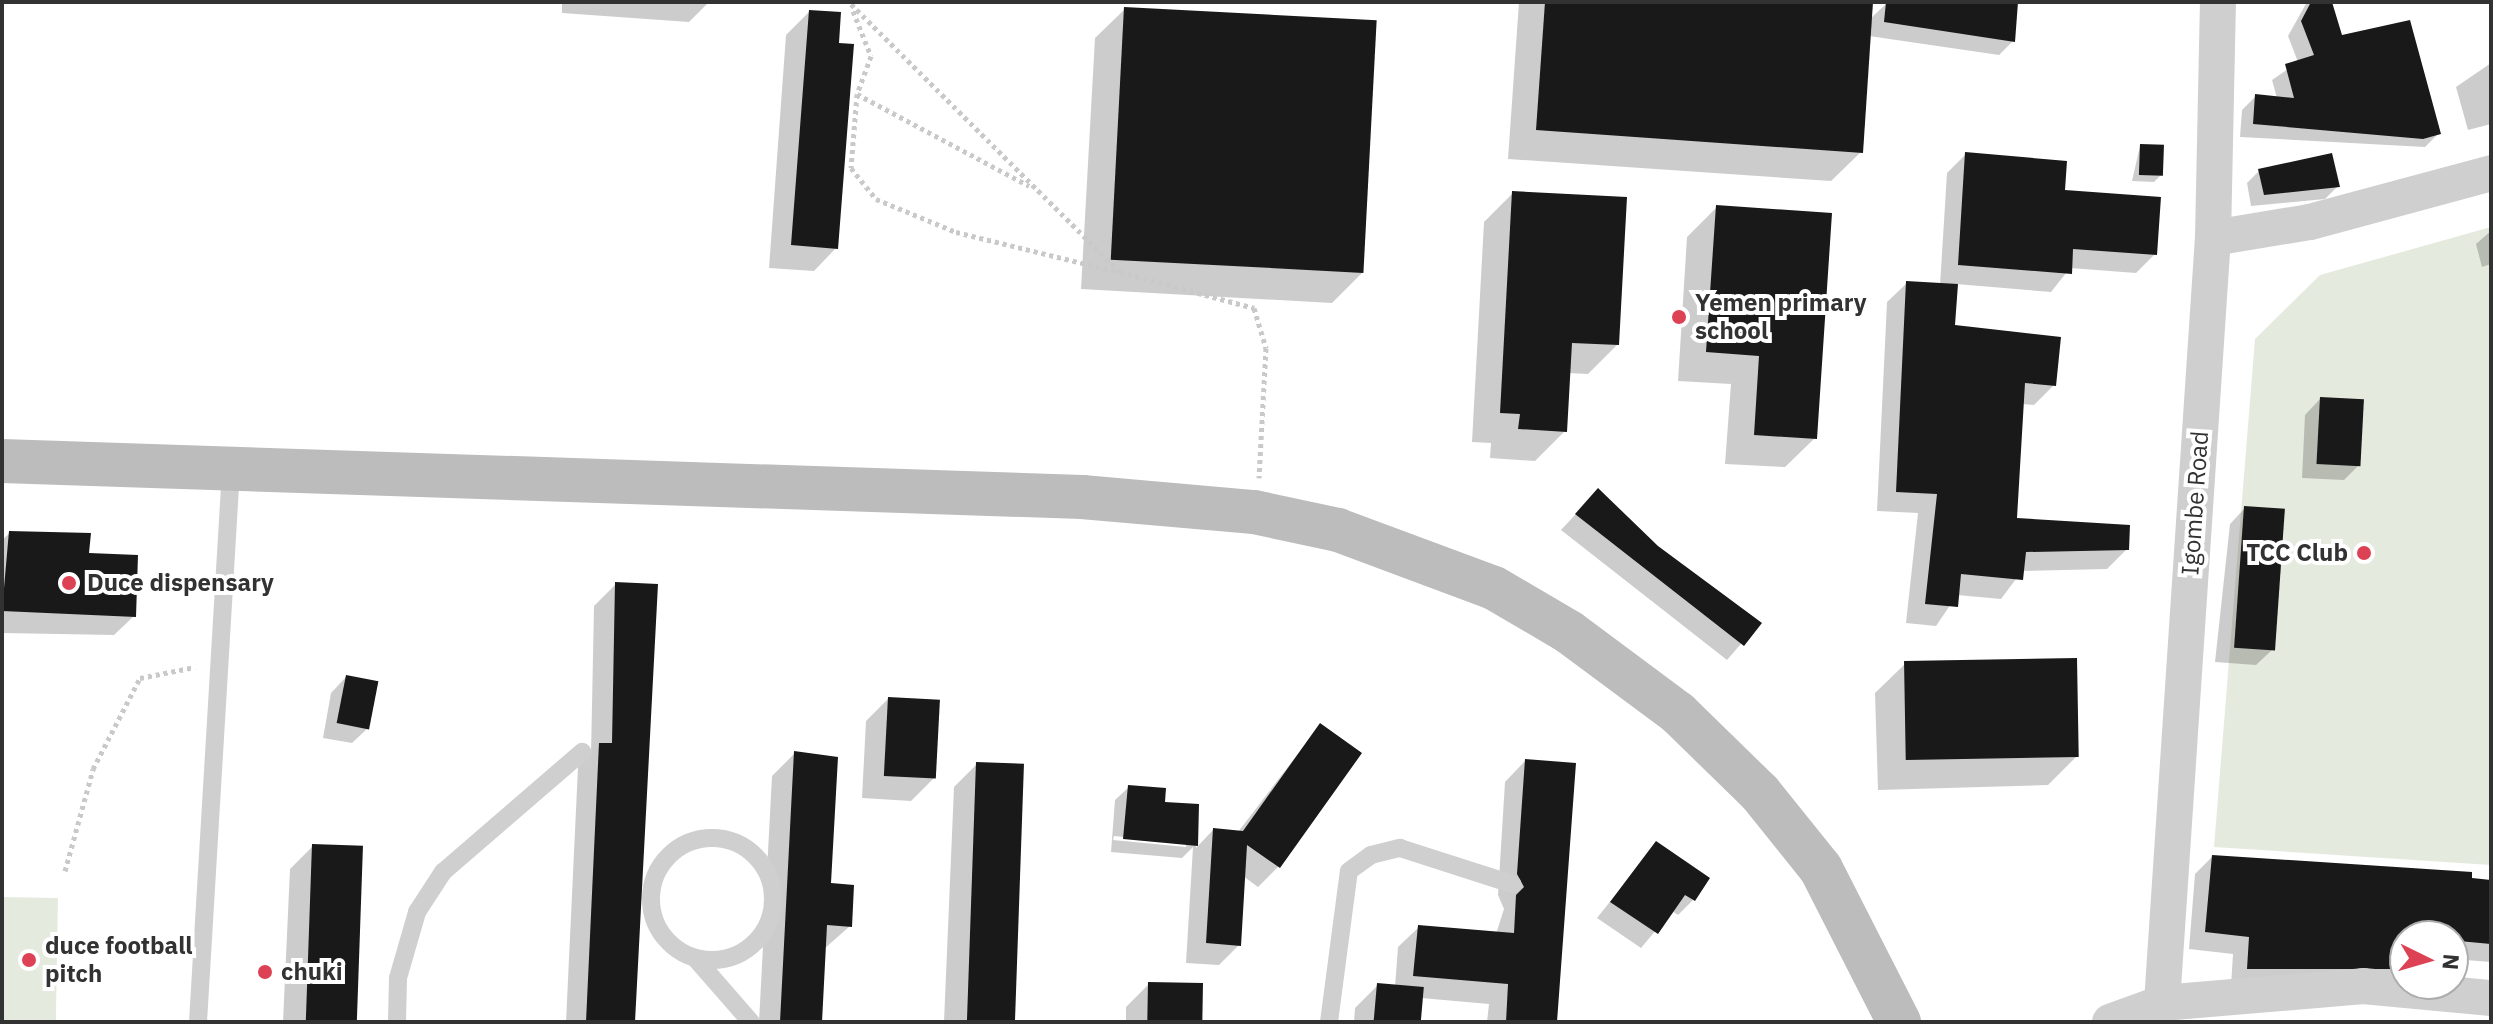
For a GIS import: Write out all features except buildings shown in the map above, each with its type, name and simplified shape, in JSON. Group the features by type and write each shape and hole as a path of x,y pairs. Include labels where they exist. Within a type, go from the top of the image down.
{"street":[{"name":"Igombe Road","path":"2162,1003 2213,238 2218,2"},
{"path":"2213,238 2310,222 2491,173"},
{"path":"2,461 933,490 1254,512 1338,530 1461,572 1627,672 1728,759 1797,837 1864,943 1899,1022"},
{"path":"2110,1022 2162,1003 2363,986 2491,998"}],"lane":[{"path":"198,1022 231,470"},
{"path":"397,1022 398,978 417,912 443,872 582,752"},
{"path":"696,959 728,959 756,942 771,914 771,882 755,854 727,838 695,839 668,855 652,884 658,925 669,943 696,959 751,1022"},
{"path":"1329,1022 1349,871 1371,855 1400,848 1512,884"}],"path":[{"path":"851,3 871,56 857,94 851,168 876,199 956,232 1254,308 1266,348 1254,512"},
{"path":"851,3 1033,189"},
{"path":"857,94 1033,189 1074,219 1120,272"},
{"path":"65,871 93,769 140,678 220,661"}],"shaded area":[{"name":"TCC Club","path":"2491,227 2491,865 2214,847 2255,339 2320,275"},
{"name":"duce football pitch","path":"2,897 58,898 56,1022 2,1022"}],"place":[{"name":"Yemen primary school","path":"1679,317"},
{"name":"TCC Club","path":"2364,553"},
{"name":"Duce dispensary","path":"69,583"},
{"name":"duce football pitch","path":"29,960"},
{"name":"chuki","path":"265,972"}]}
